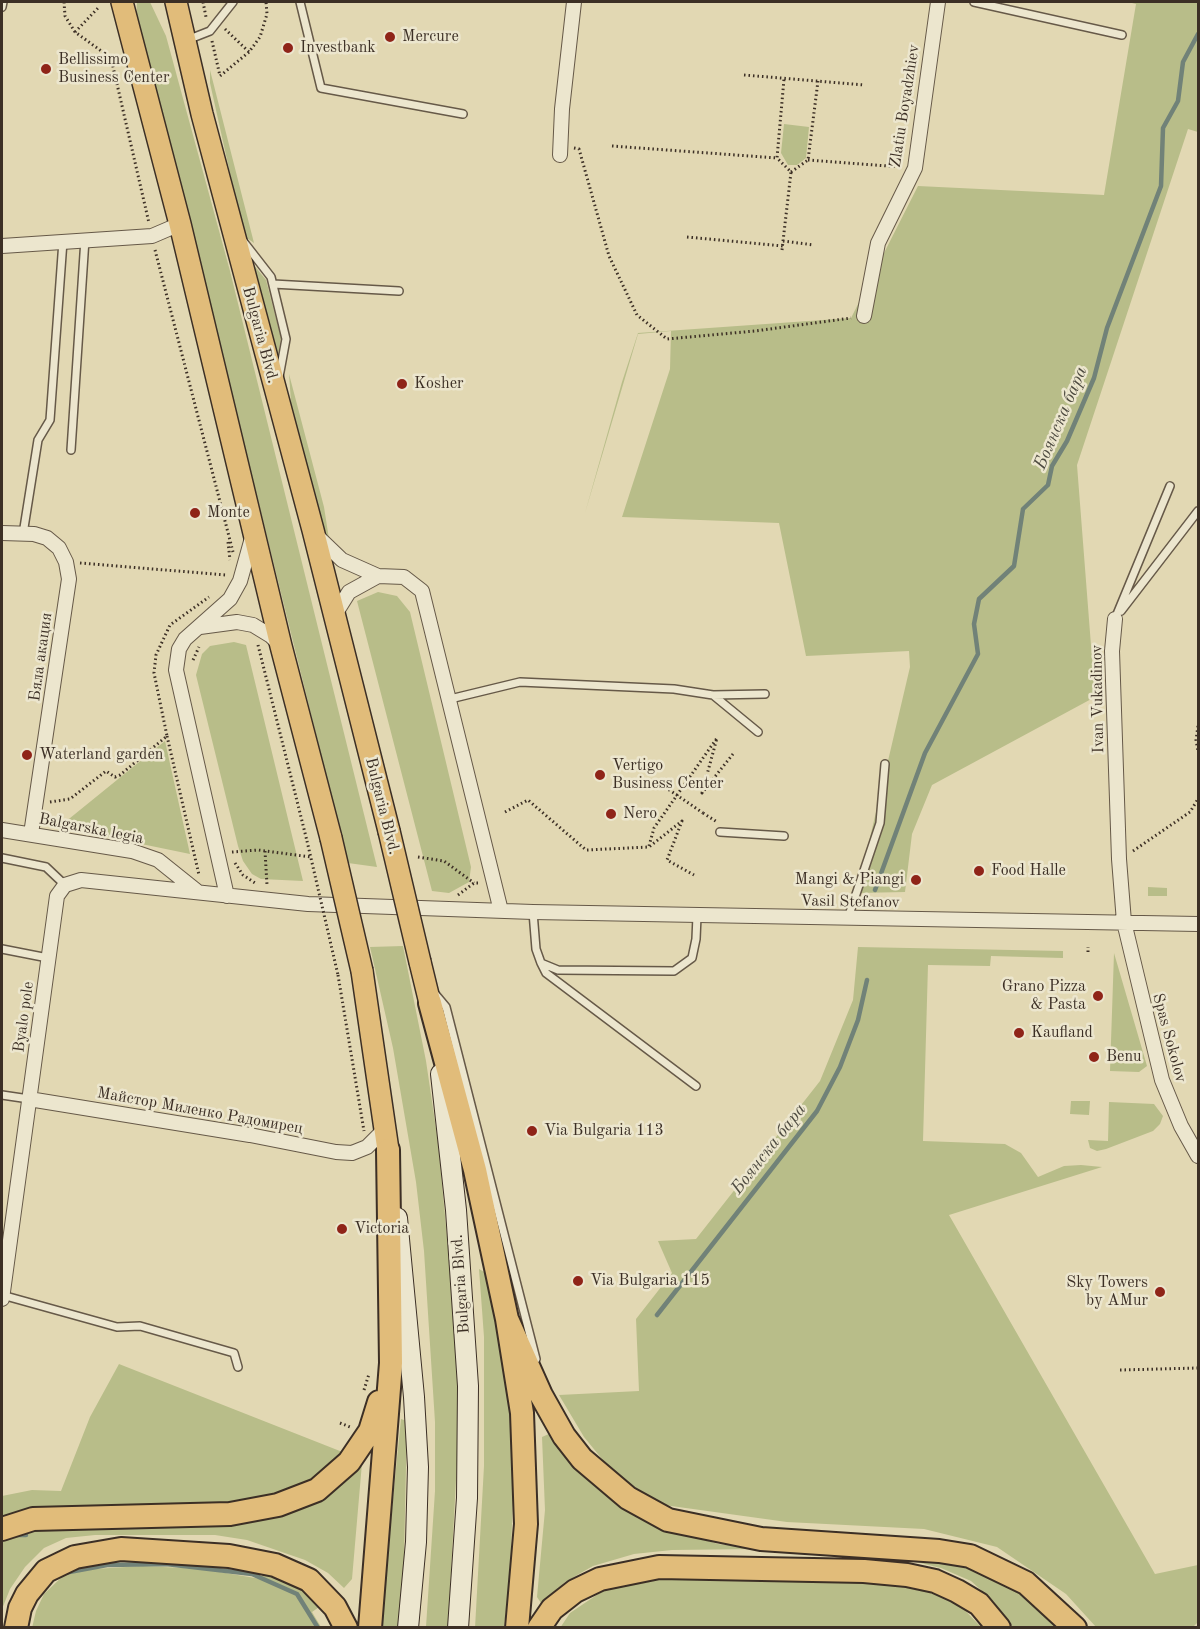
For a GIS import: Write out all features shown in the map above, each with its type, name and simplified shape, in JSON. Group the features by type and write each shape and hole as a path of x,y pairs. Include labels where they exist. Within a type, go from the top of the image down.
{"highway":[{"path":"425,983 475,1170 507,1318 522,1413 526,1524 517,1628"},
{"path":"370,1628 391,1364 380,1142"},
{"path":"507,1318 548,1408 564,1436 582,1459 628,1497 668,1520 761,1539 939,1551 970,1556 1026,1583 1075,1628"},
{"path":"2,1529 33,1519 230,1514 278,1505 317,1490 349,1462 370,1431 391,1364"},
{"path":"16,1628 24,1601 35,1582 46,1571 75,1557 121,1549 181,1551 230,1556 275,1566 309,1580 334,1607 346,1628"},
{"path":"539,1628 552,1609 575,1592 600,1579 659,1567 864,1571 907,1575 934,1581 980,1604 999,1628"}],"main road":[{"path":"122,2 180,224 362,971 380,1142 402,1255 418,1467 415,1552 408,1628"},
{"name":"Bulgaria Blvd.","path":"176,2 275,394 313,530 425,983 453,1175 468,1386 467,1498 458,1628"}],"street":[{"path":"560,146 574,2"},
{"name":"Zlatiu Boyadzhiev","path":"864,316 878,243 915,168 938,2"},
{"path":"2,246 152,236 180,224"},
{"path":"313,530 342,560 378,576 404,578 422,591 501,911"},
{"path":"2,533 47,538 59,548 66,562"},
{"path":"227,896 176,670 179,649 198,627 230,599 240,581 254,533"},
{"name":"Бяла акация","path":"32,834 69,579 66,562"},
{"path":"334,616 349,592 378,576"},
{"name":"Ivan Vukadinov","path":"1115,619 1112,651 1119,859 1124,922"},
{"path":"198,627 237,622 253,625 271,636 281,646"},
{"name":"Balgarska legia","path":"2,830 132,850 158,861 199,887"},
{"name":"Balgarska legia","path":"65,885 81,880 199,887 227,896 310,898 438,909"},
{"name":"Byalo pole","path":"2,1297 57,896 65,885"},
{"name":"Vasil Stefanov","path":"438,909 697,916 1198,924"},
{"name":"Spas Sokolov","path":"1124,922 1164,1088 1198,1156"},
{"name":"Майстор Миленко Радомирец","path":"29,1100 250,1135 336,1152 352,1153 380,1142"}],"lane":[{"path":"2,7 3,2"},
{"path":"185,40 210,31 233,2"},
{"path":"300,2 321,88 463,114"},
{"path":"974,2 1122,35"},
{"path":"232,226 271,277 273,284 286,339 275,394"},
{"path":"72,450 85,239"},
{"path":"23,534 38,440 50,420 63,241"},
{"path":"273,284 399,291"},
{"name":"Ivan Vukadinov","path":"1115,619 1170,486"},
{"path":"1115,619 1198,511"},
{"path":"450,699 520,682 674,689 713,695 765,694"},
{"path":"713,695 758,732"},
{"path":"848,918 880,823 885,764"},
{"path":"722,829 784,836"},
{"path":"2,858 46,867 65,885"},
{"path":"533,912 536,948 546,973 696,1086"},
{"path":"541,963 558,970 674,971 692,958 697,916"},
{"path":"2,949 48,958"},
{"path":"425,983 446,1007 548,1408"},
{"name":"Майстор Миленко Радомирец","path":"2,1095 29,1100"},
{"path":"2,1297 117,1327 140,1326 234,1353 238,1367"}],"path":[{"path":"64,2 64,16 75,32 111,58 152,236 235,561"},
{"path":"220,76 249,52 263,29 267,14 266,2"},
{"path":"75,32 98,8"},
{"path":"225,29 249,52"},
{"path":"744,75 864,85"},
{"path":"777,158 784,79"},
{"path":"808,160 818,81"},
{"path":"560,146 579,149 609,256 637,315 667,339 755,331 864,316"},
{"path":"612,147 777,158 791,172"},
{"path":"687,237 782,248 791,172 808,160 915,168"},
{"path":"783,241 814,245"},
{"path":"226,580 228,533"},
{"path":"66,562 228,575"},
{"path":"199,887 200,876 154,673 156,655 170,626 214,594"},
{"path":"256,640 380,1142"},
{"path":"192,669 192,662 201,644"},
{"path":"1198,726 1196,740 1198,752"},
{"path":"37,801 64,802 106,771 115,777 120,775 168,736"},
{"path":"649,847 654,828 717,738 702,793 732,754"},
{"path":"665,787 722,829"},
{"path":"1119,859 1176,824 1190,812 1198,799"},
{"path":"505,812 528,800 586,850 649,847 682,822 667,860 694,875"},
{"path":"229,841 231,852 243,875 267,888 265,851"},
{"path":"231,852 265,851 311,857"},
{"path":"418,857 444,861 474,883 494,882"},
{"path":"200,876 207,875"},
{"path":"449,897 469,889 474,883"},
{"path":"310,898 324,891"},
{"path":"1088,947 1088,952"},
{"path":"1119,1370 1198,1368"},
{"path":"340,1423 353,1428"}],"green space":[{"path":"137,2 150,2 166,36 230,271 377,867 348,863 183,198 136,21"},
{"path":"1128,2 1198,2 1198,132 1188,129 1077,465 1095,697 932,785 912,834 905,892 857,893 910,667 909,651 806,656 779,523 622,517 670,369 671,331 638,334 585,513 622,382 638,333 851,318 918,186 1104,195 1136,4"},
{"path":"210,70 254,243 244,236 210,83"},
{"path":"784,124 809,127 806,158 797,165 788,165 781,153"},
{"path":"249,259 266,280 281,338 276,366"},
{"path":"289,374 324,507 329,539 319,520 292,416"},
{"path":"378,592 397,596 410,612 471,867 469,882 449,893 432,891 357,601"},
{"path":"234,642 246,645 303,881 261,879 252,874 243,861 238,846 196,675 202,654 210,646"},
{"path":"165,741 190,854 59,827"},
{"path":"1148,887 1167,888 1167,896 1148,896"},
{"path":"403,946 426,1061 438,1142 453,1300 458,1397 457,1462 448,1627 426,1627 435,1491 435,1422 424,1251 416,1182 393,1048 370,947"},
{"path":"858,947 1063,951 1063,958 991,956 990,966 928,965 923,1141 1005,1144 1021,1153 1038,1177 1064,1166 1102,1167 949,1215 1155,1574 1198,1565 1198,1622 1192,1628 1096,1627 1066,1594 997,1547 924,1529 787,1522 664,1505 616,1476 584,1437 559,1395 639,1391 636,1319 672,1273 658,1241 696,1239 820,1081 853,1000"},
{"path":"1114,953 1147,1066 1139,1072 1110,1071"},
{"path":"1071,1101 1090,1101 1089,1115 1070,1114"},
{"path":"1109,1102 1154,1104 1163,1116 1160,1124 1153,1131 1097,1151 1090,1148 1088,1140 1108,1141"},
{"path":"479,1269 486,1273 495,1310 510,1416 514,1472 510,1576 504,1627 475,1628 484,1466 484,1337"},
{"path":"119,1364 345,1453 313,1478 287,1492 253,1501 214,1506 59,1508 20,1511 2,1516 2,1496 32,1490 61,1491 90,1417"},
{"path":"401,1419 407,1421 403,1602 400,1627 380,1628"},
{"path":"551,1433 566,1458 592,1484 622,1506 686,1534 718,1544 758,1549 672,1550 634,1554 593,1566 565,1582 541,1603 537,1597 545,1510 542,1437"},
{"path":"362,1463 352,1579 344,1588 328,1573 305,1560 247,1540 215,1535 95,1535 66,1538 44,1548 25,1567 10,1589 2,1609 2,1539 27,1529 201,1525"},
{"path":"887,1555 964,1564 1020,1591 1059,1627 1013,1627 993,1601 971,1581 941,1568"},
{"path":"143,1566 202,1569 261,1579 264,1571 302,1585 322,1605 312,1612 321,1627 32,1628 36,1611 44,1594 64,1575 77,1570"},
{"path":"667,1575 893,1581 927,1588 956,1601 981,1627 560,1628 570,1613 613,1584"}],"waterway":[{"name":"Боянска бара","path":"875,890 925,753 978,654 974,624 979,599 1014,566 1023,509 1048,485 1052,466 1067,441 1094,378 1107,328 1161,186 1163,128 1178,101 1183,62 1198,34"},
{"name":"Боянска бара","path":"657,1315 817,1111 840,1067 858,1020 867,980"},
{"path":"16,1535 26,1535"},
{"path":"64,1573 107,1565 166,1564 252,1574 297,1594 318,1628"}],"place":[{"name":"Mercure","path":"390,37"},
{"name":"Investbank","path":"288,48"},
{"name":"Bellissimo Business Center","path":"46,69"},
{"name":"Kosher","path":"402,384"},
{"name":"Monte","path":"195,513"},
{"name":"Waterland garden","path":"27,755"},
{"name":"Vertigo Business Center","path":"600,775"},
{"name":"Nero","path":"611,814"},
{"name":"Food Halle","path":"979,871"},
{"name":"Mangi & Piangi","path":"916,880"},
{"name":"Grano Pizza & Pasta","path":"1098,996"},
{"name":"Kaufland","path":"1019,1033"},
{"name":"Benu","path":"1094,1057"},
{"name":"Via Bulgaria 113","path":"532,1131"},
{"name":"Victoria","path":"342,1229"},
{"name":"Via Bulgaria 115","path":"578,1281"},
{"name":"Sky Towers by AMur","path":"1160,1292"}]}
